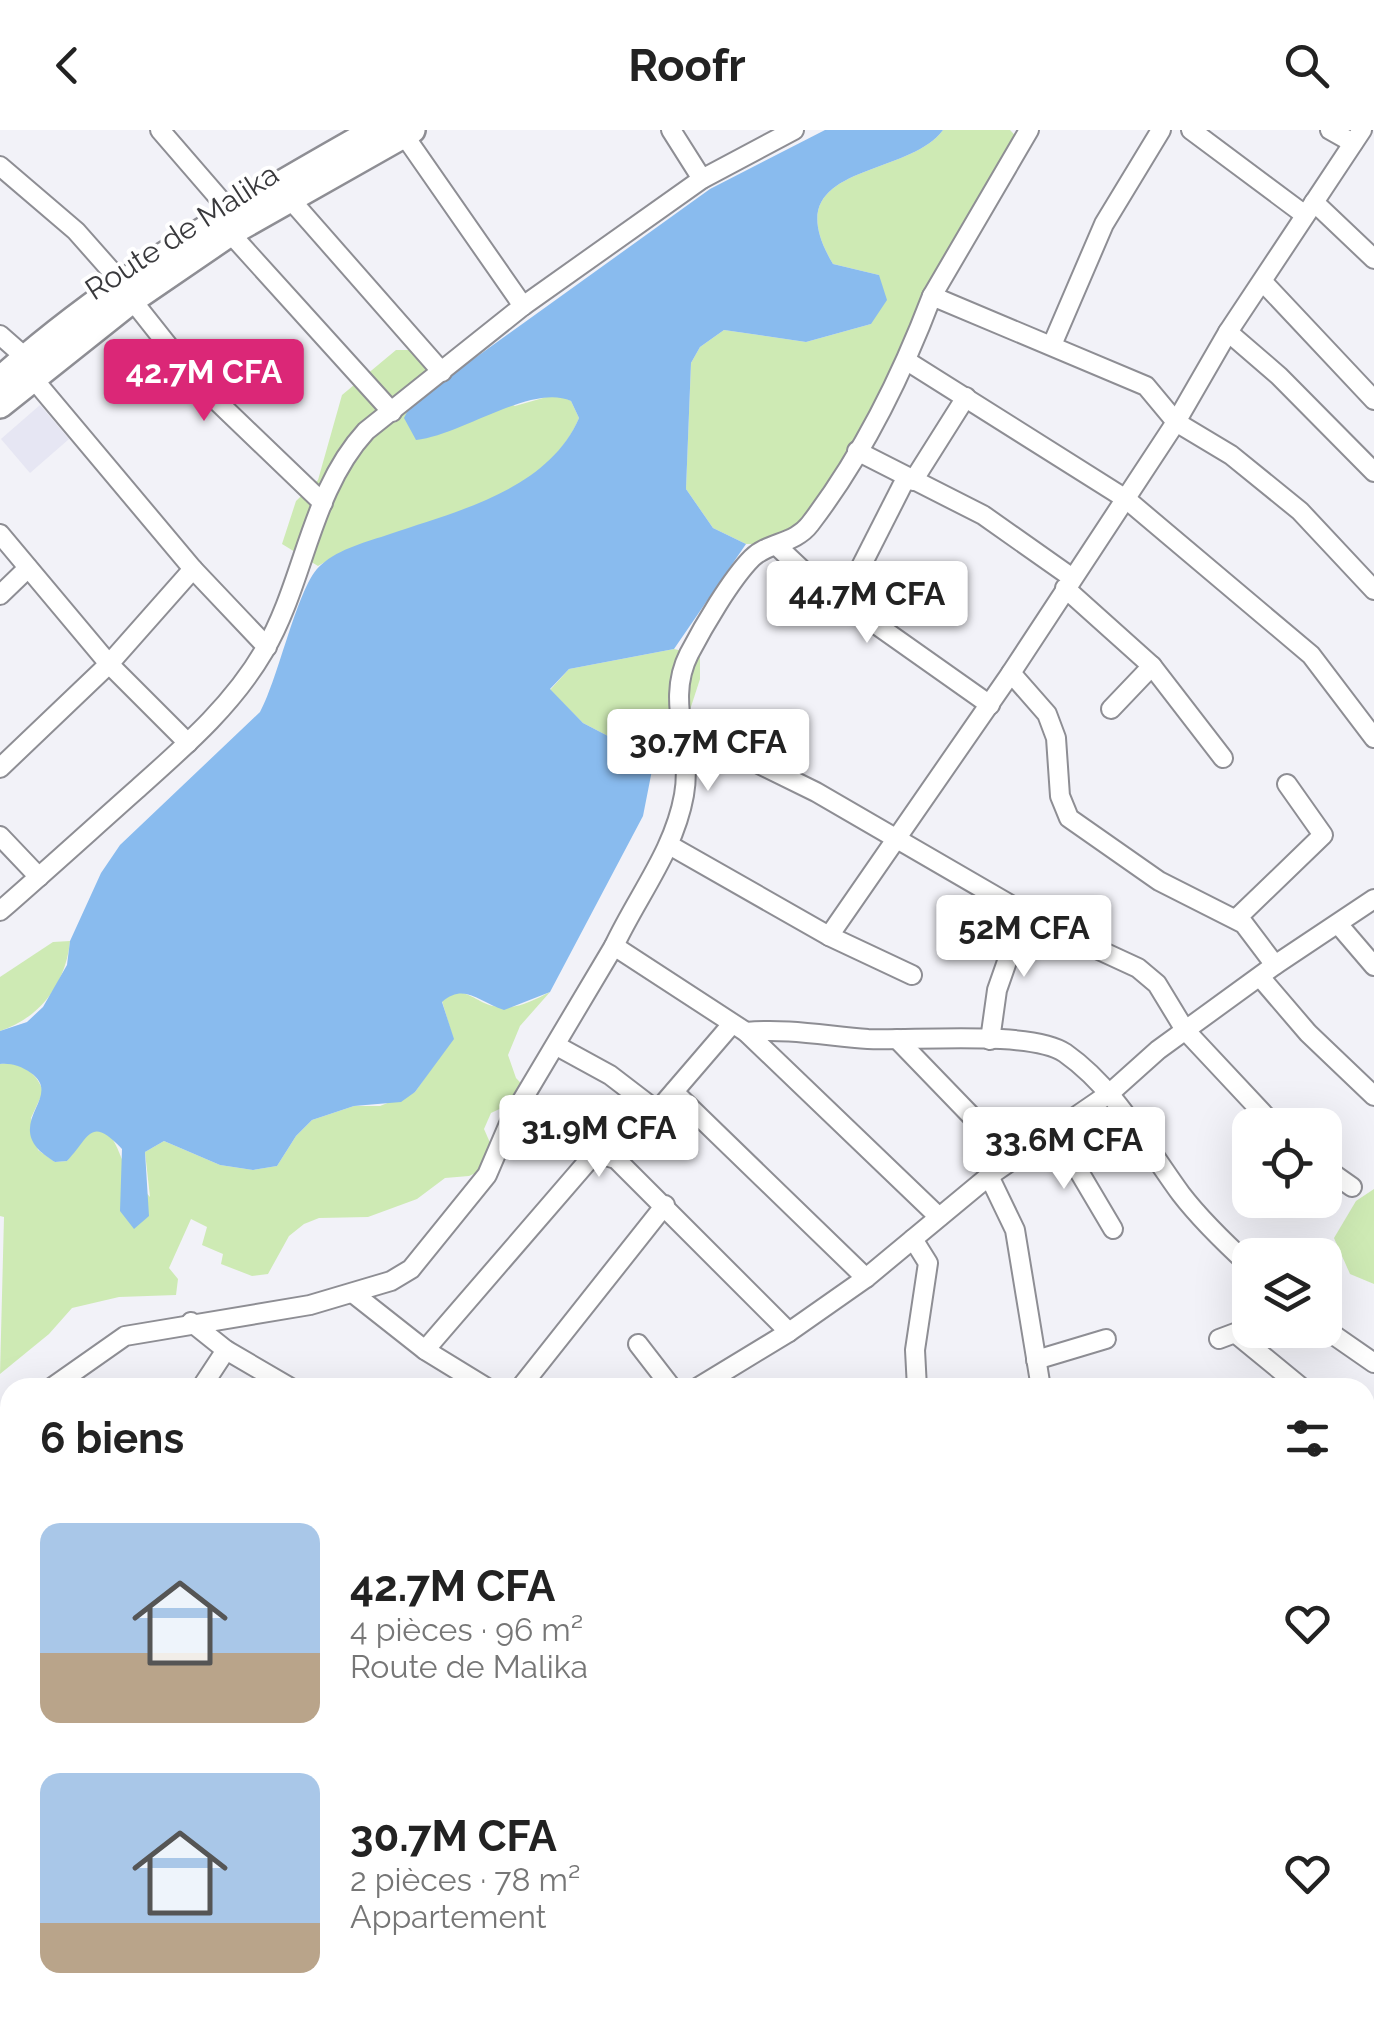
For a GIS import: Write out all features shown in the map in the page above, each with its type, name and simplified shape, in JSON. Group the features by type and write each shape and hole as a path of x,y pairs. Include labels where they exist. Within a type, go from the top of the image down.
{"main road":[{"name":"Route de Malika","path":"0,380 28,367 127,291 374,130"},
{"name":"Route de Malika","path":"230,222 290,198 408,133"},
{"name":"Route de Malika","path":"0,405 28,367"}],"street":[{"path":"160,130 230,222 392,412"},
{"path":"671,130 702,179"},
{"path":"0,911 188,744 241,688 267,647 323,503 356,442 522,306 702,179 794,130"},
{"path":"1052,344 1104,224 1157,135 1135,130"},
{"path":"1191,130 1310,208 1374,259"},
{"path":"1330,130 1374,136"},
{"path":"408,133 522,306"},
{"path":"65,1378 125,1336 310,1305 354,1294 411,1268 481,1185 511,1119 557,1046 639,894 670,846 685,792 686,734 677,702 680,672 753,557 778,547 808,526 857,451 907,361 932,296 1022,133"},
{"path":"829,936 1011,674 1176,422 1228,332 1361,134"},
{"path":"0,166 76,231 197,382 323,503"},
{"path":"290,198 442,372"},
{"path":"1263,282 1374,400"},
{"path":"932,296 1146,386 1176,422 1231,454 1300,511 1374,590"},
{"path":"1228,332 1279,376 1374,472"},
{"path":"0,335 192,569 267,647"},
{"path":"907,361 1126,499 1311,655 1374,738"},
{"path":"844,600 909,479 966,397"},
{"path":"857,451 983,515 1068,583 1152,666 1223,758"},
{"path":"0,534 109,664 188,744"},
{"path":"778,547 813,580 990,705"},
{"path":"0,595 28,568"},
{"path":"0,768 109,664 192,569"},
{"path":"1111,709 1152,666"},
{"path":"1011,674 1047,714 1056,738 1060,796 1069,818 1159,881 1236,920 1275,964"},
{"path":"686,734 712,741 816,792 1047,926 1138,968 1157,984 1185,1030 1258,1108"},
{"path":"1236,920 1323,835 1287,784"},
{"path":"0,836 39,877"},
{"path":"670,846 829,936 912,974"},
{"path":"713,1378 866,1278 989,1176 1110,1094 1185,1030 1275,964 1374,898"},
{"path":"990,1040 1002,972 1025,910"},
{"path":"1338,924 1374,966"},
{"path":"614,946 739,1028 938,1217"},
{"path":"1260,977 1308,1033 1374,1096"},
{"path":"616,1158 674,1092 739,1028 1044,1044 1063,1051 1110,1094 1184,1197 1232,1247"},
{"path":"897,1039 1014,1160"},
{"path":"557,1046 610,1074 657,1111"},
{"path":"674,1092 866,1278"},
{"path":"1055,1131 1114,1229"},
{"path":"426,1350 474,1298 587,1157 595,1153 616,1158 789,1332"},
{"path":"989,1176 1014,1230 1039,1378"},
{"path":"1342,1180 1352,1187"},
{"path":"528,1378 665,1204"},
{"path":"913,1239 928,1263 915,1350 916,1378"},
{"path":"354,1294 426,1350 470,1378"},
{"path":"192,1322 226,1350 273,1378"},
{"path":"1219,1339 1236,1333 1290,1378"},
{"path":"1036,1360 1106,1340"},
{"path":"1342,1340 1374,1362"},
{"path":"638,1344 664,1378"},
{"path":"208,1378 226,1350"}],"shaded area":[{"path":"40,405 69,439 30,473 1,439"}],"green space":[{"path":"943,130 1010,130 1026,147 1002,167 986,223 931,314 836,501 777,544 746,544 713,528 686,489 691,363 700,347 724,330 806,342 871,324 879,275 833,264 819,231 819,207 831,190 925,146"},
{"path":"396,350 428,350 451,374 515,406 557,394 571,401 579,418 559,450 532,475 499,495 318,566 282,544 296,501 318,480 342,395"},
{"path":"674,649 700,655 700,679 676,753 654,760 583,723 550,690 569,669"},
{"path":"70,941 63,971 48,997 27,1017 0,1031 0,977 53,942"},
{"path":"454,992 509,1007 550,992 520,1026 508,1055 516,1078 531,1094 491,1113 484,1129 499,1163 469,1176 445,1178 417,1199 368,1217 319,1218 304,1224 289,1236 268,1274 252,1276 221,1264 223,1254 202,1245 207,1227 191,1219 169,1268 178,1279 176,1295 119,1297 72,1308 49,1334 0,1374 4,1217 0,1216 0,1064 21,1067 41,1085 43,1092 31,1118 38,1150 55,1162 67,1161 83,1136 101,1130 112,1138 129,1173 150,1197 145,1152 164,1141 220,1165 253,1170 277,1166 296,1136 312,1120 354,1106 380,1106 415,1092 453,1038 442,1001"},
{"path":"1374,1189 1374,1284 1350,1274 1342,1256 1342,1238 1334,1238 1356,1201"}],"water":[{"path":"825,130 943,130 925,146 831,190 819,207 819,231 833,264 879,275 887,300 871,324 806,342 724,330 700,347 691,363 686,489 713,528 746,544 674,649 569,669 550,689 583,723 654,760 643,816 550,992 504,1010 473,996 450,996 442,1002 454,1039 415,1092 401,1102 354,1106 312,1120 296,1136 277,1166 253,1170 220,1165 164,1141 145,1152 149,1216 134,1229 120,1211 122,1149 111,1139 103,1133 91,1133 67,1161 55,1162 35,1146 30,1124 41,1087 27,1071 0,1064 0,1031 27,1022 43,1007 67,965 70,941 101,873 120,845 260,712 304,591 321,565 345,550 471,506 523,480 565,443 579,418 571,401 555,397 537,399 416,440 404,418 411,404 710,189"}]}
